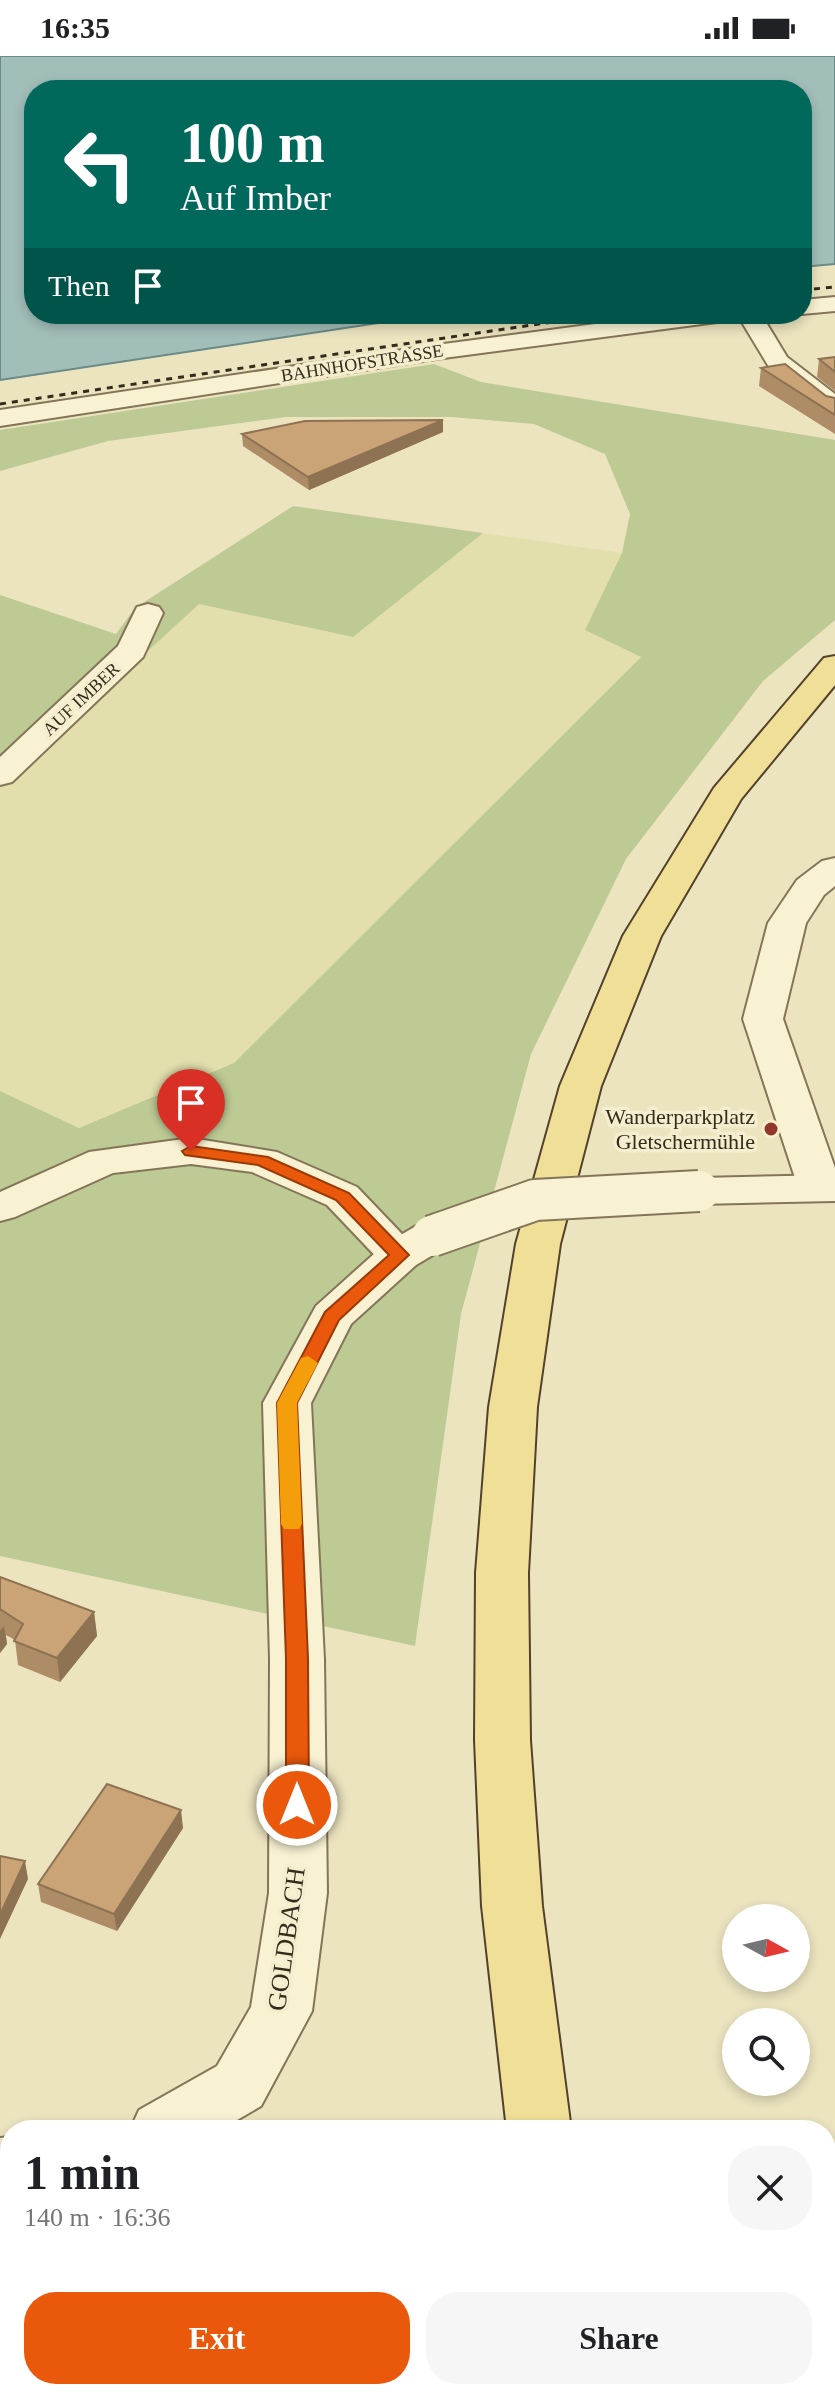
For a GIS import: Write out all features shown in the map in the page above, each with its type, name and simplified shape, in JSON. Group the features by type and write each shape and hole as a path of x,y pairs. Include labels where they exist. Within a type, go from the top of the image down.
{"main road":[{"path":"538,2120 512,1907 501,1694 507,1482 518,1357 542,1223 572,1106 609,1003 651,912 698,832 749,761 835,665"}],"street":[{"path":"812,306 835,304"},
{"name":"BAHNHOFSTRASSE","path":"0,418 436,352 649,324"},
{"path":"755,324 778,362 835,406"},
{"name":"AUF IMBER","path":"0,775 132,650 148,613"},
{"path":"0,1208 104,1161 191,1151 262,1161 342,1196 416,1246 535,1200 828,1187 763,1019 787,923 810,888 835,869"},
{"name":"GOLDBACH","path":"180,2120 239,2086 281,2011 298,1893 297,1659 287,1403 332,1316 416,1246"}],"shaded area":[{"path":"483,533 622,553 585,630 641,657 234,1063 79,1128 0,1091 0,787 199,603 353,637"}],"green space":[{"path":"434,364 481,382 835,440 835,620 763,681 626,859 531,1054 461,1314 415,1646 0,1556 0,1091 79,1128 234,1063 641,657 585,630 622,553 630,514 605,454 534,424 452,417 286,417 108,441 0,471 0,430"},
{"path":"293,506 483,533 353,637 199,604 0,787 0,595 116,634 135,608"}],"water":[{"path":"0,56 835,56 835,264 812,266 812,80 24,80 24,324 372,324 0,380"}],"building":[{"path":"835,357 835,372 819,359"},
{"path":"785,364 826,396 835,398 835,415 761,368"},
{"path":"443,420 308,477 242,434 305,421"},
{"path":"0,1577 94,1612 57,1658 14,1641 23,1624 0,1609"},
{"path":"107,1784 181,1810 114,1914 38,1884"},
{"path":"0,1856 25,1861 0,1915"}],"railway":[{"path":"812,289 835,287"},
{"path":"0,404 539,324"}],"slow traffic":[{"path":"292,1524 287,1403 308,1363"}],"place":[{"name":"Wanderparkplatz Gletschermühle","path":"771,1129"}],"route":[{"path":"191,1151 262,1161 342,1196 400,1255 332,1316 287,1403 297,1659 297,1805"}]}
